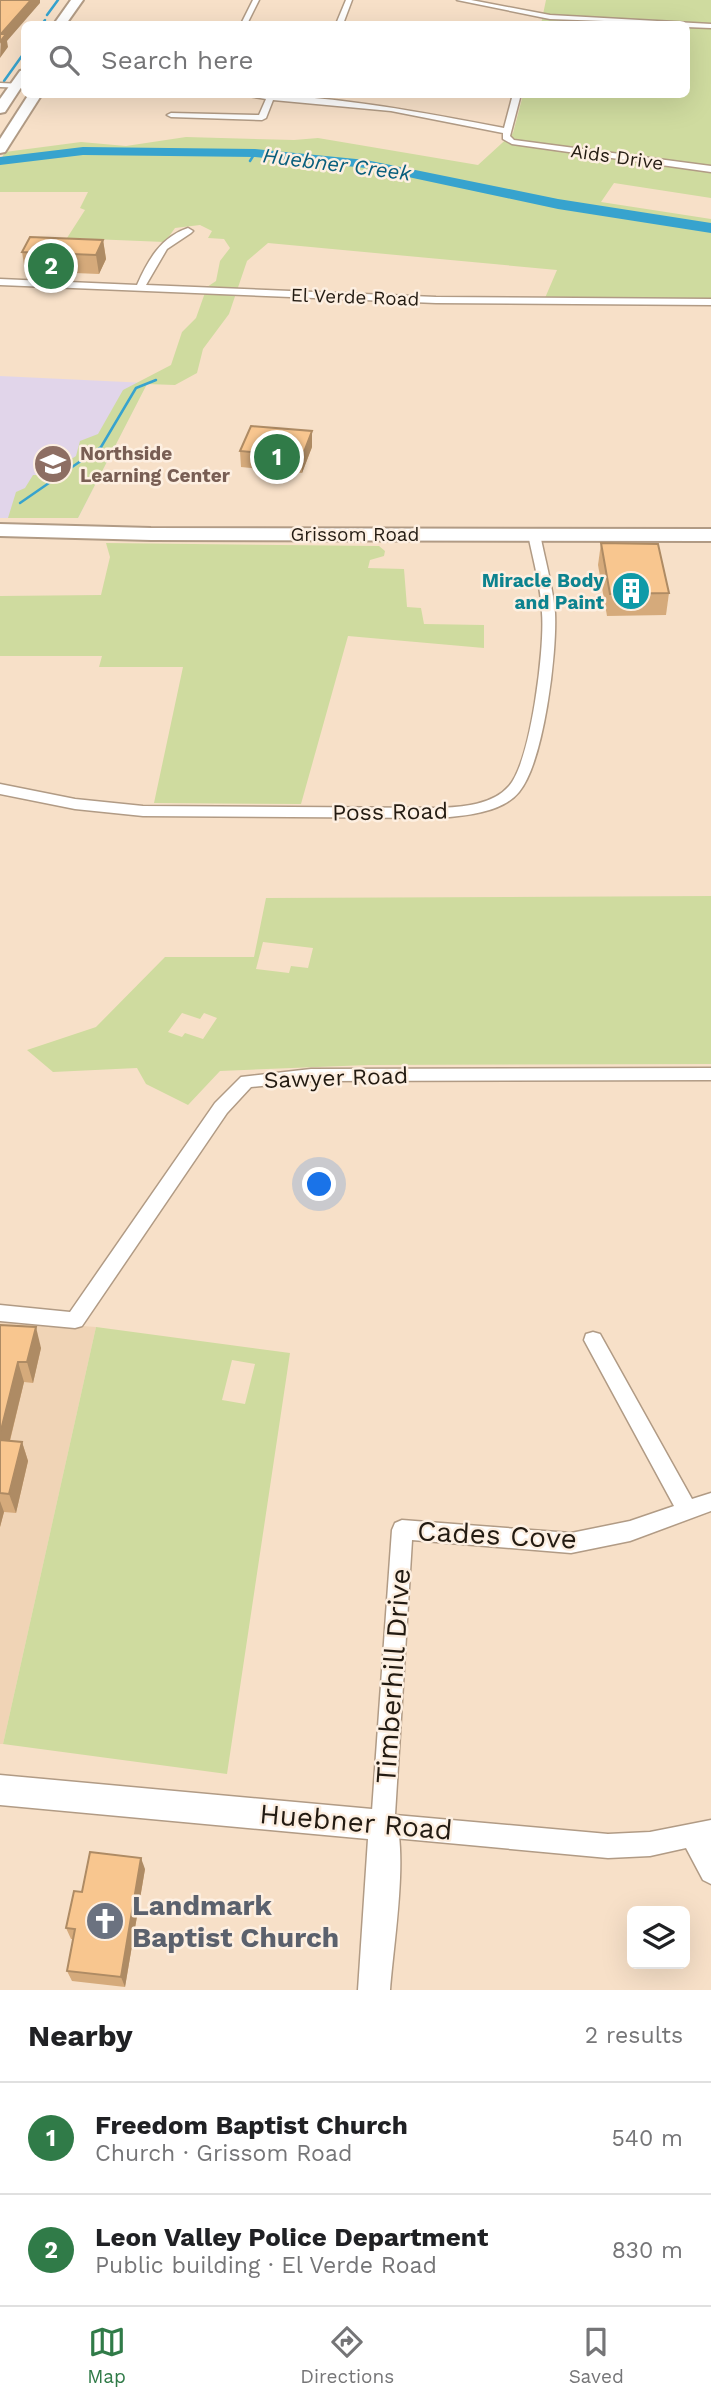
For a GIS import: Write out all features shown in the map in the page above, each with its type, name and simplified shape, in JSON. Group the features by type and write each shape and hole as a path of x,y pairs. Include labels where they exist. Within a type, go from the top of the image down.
{"main road":[{"path":"62,21 77,0"},
{"path":"0,109 21,82"},
{"path":"0,149 33,98"},
{"name":"Grissom Road","path":"0,530 151,534 711,535"}],"street":[{"path":"246,21 256,0"},
{"path":"342,21 349,0"},
{"path":"460,0 537,20 566,21"},
{"path":"690,25 711,26"},
{"path":"0,85 21,81"},
{"path":"171,115 262,118 270,98"},
{"path":"317,98 506,131 516,98"},
{"path":"457,133 456,130 465,123"},
{"name":"Aids Drive","path":"506,131 508,140 522,143 711,169"},
{"path":"140,289 154,258 167,242 188,231"},
{"name":"El Verde Road","path":"0,282 436,300 711,302"},
{"name":"Poss Road","path":"0,789 75,804 143,811 439,813 469,810 500,799 512,791 527,770 547,659 549,616 534,534"},
{"name":"Sawyer Road","path":"0,1313 75,1320 221,1108 247,1081 311,1075 711,1074"},
{"path":"593,1340 687,1509"},
{"name":"Cades Cove","path":"402,1530 571,1543 630,1531 711,1502"},
{"name":"Timberhill Drive","path":"374,1990 402,1530"},
{"name":"Huebner Road","path":"0,1790 608,1846 650,1844 702,1835"},
{"path":"702,1835 711,1872"}],"shaded area":[{"name":"Northside Learning Center","path":"0,376 147,383 78,518 0,518"},
{"path":"0,1320 96,1327 3,1744 0,1744"}],"green space":[{"path":"546,0 711,0 711,198 614,183 601,202 711,219 711,298 545,298 557,270 268,243 247,261 229,314 203,349 197,373 175,385 147,384 78,518 8,518 16,492 25,488 33,475 46,475 76,456 80,441 98,434 123,390 171,365 182,332 196,318 207,287 216,281 220,261 230,248 224,239 208,238 212,231 200,225 175,228 165,242 67,238 85,210 80,208 88,192 0,192 0,161 5,152 81,142 126,146 186,137 294,140 318,138 478,165 513,133 522,98 690,98 690,21 542,21"},
{"path":"106,543 379,546 385,551 384,556 370,560 368,568 404,569 407,607 421,608 424,624 484,625 484,648 348,636 301,804 154,803 183,667 99,667 102,656 0,656 0,596 101,595 110,557"},
{"path":"711,896 711,1064 368,1065 220,1071 188,1105 146,1084 137,1068 53,1072 27,1050 96,1027 165,957 254,957 266,898","holes":["263,942 313,948 308,968 291,966 289,973 256,969","182,1013 200,1019 204,1013 217,1018 203,1039 185,1033 182,1037 168,1032"]},
{"path":"96,1327 290,1353 227,1774 3,1744","holes":["232,1360 255,1364 245,1404 222,1400"]}],"building":[{"path":"0,0 31,0 1,34 6,34 0,42"},
{"path":"30,237 103,240 96,255 22,252"},
{"path":"251,426 312,431 302,457 240,451"},
{"path":"601,543 658,544 669,593 610,594"},
{"path":"0,1325 36,1327 27,1362 18,1362 0,1434"},
{"path":"0,1440 22,1442 9,1494 0,1493"},
{"name":"Landmark Baptist Church","path":"90,1852 141,1858 121,1977 67,1971 75,1929 66,1928 74,1891 82,1892"}],"waterway":[{"path":"47,15 58,0"},
{"path":"4,81 21,57"},
{"name":"Huebner Creek","path":"0,161 83,151 255,153 366,164 558,204 711,228"},
{"path":"250,161 255,153"},
{"path":"20,503 101,447 136,388 156,380"}],"place":[{"name":"Leon Valley Police Department","path":"51,266"},
{"name":"Freedom Baptist Church","path":"277,457"},
{"name":"Northside Learning Center","path":"53,464"},
{"name":"Miracle Body and Paint","path":"631,591"},
{"name":"Landmark Baptist Church","path":"105,1921"}]}
